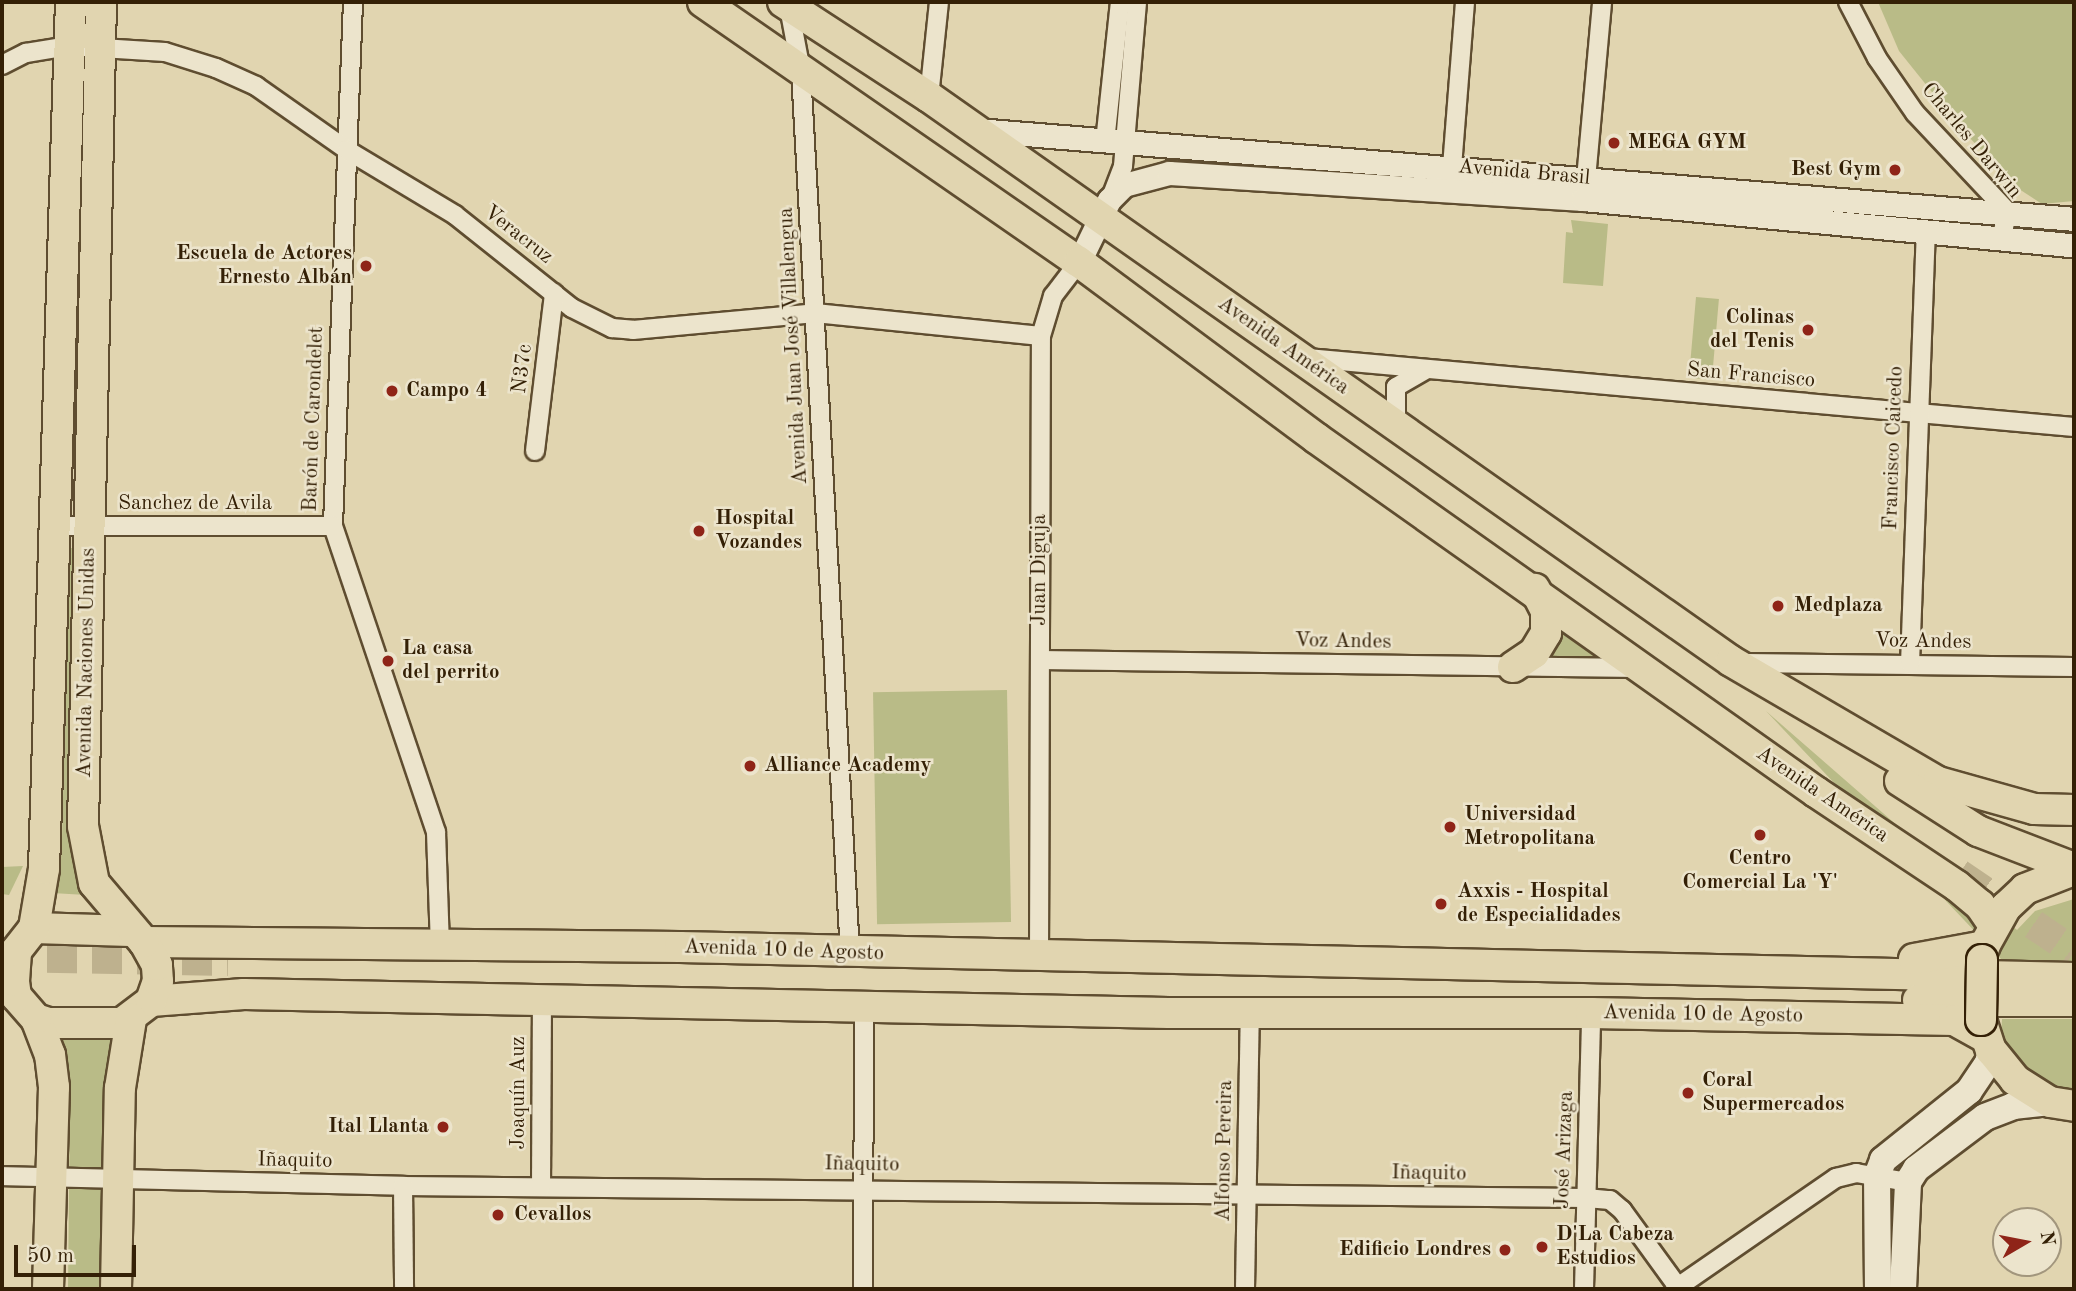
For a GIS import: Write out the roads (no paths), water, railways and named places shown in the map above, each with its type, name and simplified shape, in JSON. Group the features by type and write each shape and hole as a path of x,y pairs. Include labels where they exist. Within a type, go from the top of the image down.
{"main road":[{"name":"Avenida Naciones Unidas","path":"48,1289 54,1087 50,1055 36,1019 9,994 20,934 44,869 57,526 71,2"},
{"name":"Avenida Naciones Unidas","path":"101,2 83,826 94,883 157,965 122,1056 116,1289"},
{"name":"Avenida América","path":"703,2 1079,262 1323,443 1647,668 1816,792 1957,886 1980,905 1987,944"},
{"name":"Avenida América","path":"793,5 973,130 1104,210 1396,427 1731,661 1938,782 2034,809 2074,810"},
{"path":"1513,667 1534,653 1545,633 1546,611 1535,589"},
{"name":"Avenida América","path":"1647,668 1698,690 1795,760"},
{"name":"Avenida América","path":"1783,692 1852,751 1978,831 2074,869"},
{"path":"1878,1289 1877,1176 1892,1148 1978,1081 1986,1035 1987,944 2025,889 2046,877 2074,869"},
{"name":"Avenida 10 de Agosto","path":"20,934 440,947 680,947 850,954 2074,978"},
{"name":"Avenida 10 de Agosto","path":"1423,965 1474,955 1846,962 1938,958 1987,944"},
{"path":"680,947 640,962 227,969 645,987 692,1005"},
{"name":"Avenida 10 de Agosto","path":"36,1019 111,1026 141,1010 244,994 1250,1014 1591,1013 1954,1020 1986,1035 2015,1080 2062,1104"},
{"name":"Avenida 10 de Agosto","path":"1416,1014 1461,1000 1585,997 2074,1001"},
{"path":"1903,1289 1908,1182 1916,1169 1985,1117 2013,1106 2062,1104"}],"street":[{"name":"Barón de Carondelet","path":"353,2 333,526 436,832 440,947"},
{"path":"929,97 939,2"},
{"path":"1104,210 1120,177 1115,142 1120,2"},
{"path":"1115,142 1138,2"},
{"path":"1451,191 1465,2"},
{"path":"1585,189 1602,2"},
{"name":"Charles Darwin","path":"1848,2 1877,58 1915,113 2008,212 2001,239"},
{"name":"Avenida Juan José Villalengua","path":"793,5 801,71 850,954"},
{"name":"Veracruz","path":"2,65 26,52 69,46 100,46 165,51 216,68 256,86 347,150 455,215 593,322 633,330 815,313 1041,336"},
{"name":"Avenida Brasil","path":"973,130 1451,167 1585,189 1926,234 2074,244"},
{"name":"Avenida Brasil","path":"1104,210 1132,180 1169,173 1451,191 1585,189 2008,212 2074,219"},
{"name":"Juan Diguja","path":"1039,957 1041,336 1053,296 1079,262 1104,210"},
{"name":"Francisco Caicedo","path":"1910,664 1916,413 1926,234"},
{"name":"N37c","path":"535,451 554,293"},
{"name":"San Francisco","path":"1302,357 2074,427"},
{"path":"1396,427 1396,387 1425,370"},
{"name":"Sanchez de Avila","path":"57,526 333,526"},
{"name":"Voz Andes","path":"1040,660 1647,668"},
{"name":"Voz Andes","path":"1731,661 1771,666 1910,664 2074,667"},
{"name":"Joaquín Auz","path":"541,1187 542,1000"},
{"path":"863,1289 864,1007"},
{"name":"José Arizaga","path":"1584,1289 1591,1013"},
{"name":"Alfonso Pereira","path":"1245,1289 1250,1014"},
{"path":"1677,1288 1836,1178 1856,1173 1908,1182"},
{"name":"Iñaquito","path":"2,1175 403,1186 863,1188 1586,1198 1610,1200 1622,1210 1677,1288"},
{"path":"403,1186 404,1289"}],"tunnel":[{"path":"1959,874 2074,952"},
{"path":"2,957 228,961"}],"place":[{"name":"MEGA GYM","path":"1614,143"},
{"name":"Best Gym","path":"1895,170"},
{"name":"Escuela de Actores Ernesto Albán","path":"366,266"},
{"name":"Colinas del Tenis","path":"1808,330"},
{"name":"Campo 4","path":"392,391"},
{"name":"Hospital Vozandes","path":"699,531"},
{"name":"Medplaza","path":"1778,606"},
{"name":"La casa del perrito","path":"388,661"},
{"name":"Alliance Academy","path":"750,766"},
{"name":"Universidad Metropolitana","path":"1450,827"},
{"name":"Centro Comercial La 'Y'","path":"1760,835"},
{"name":"Axxis - Hospital de Especialidades","path":"1441,904"},
{"name":"Coral Supermercados","path":"1688,1093"},
{"name":"Ital Llanta","path":"443,1127"},
{"name":"Cevallos","path":"498,1215"},
{"name":"D'La Cabeza Estudios","path":"1542,1247"},
{"name":"Edificio Londres","path":"1505,1250"}]}
